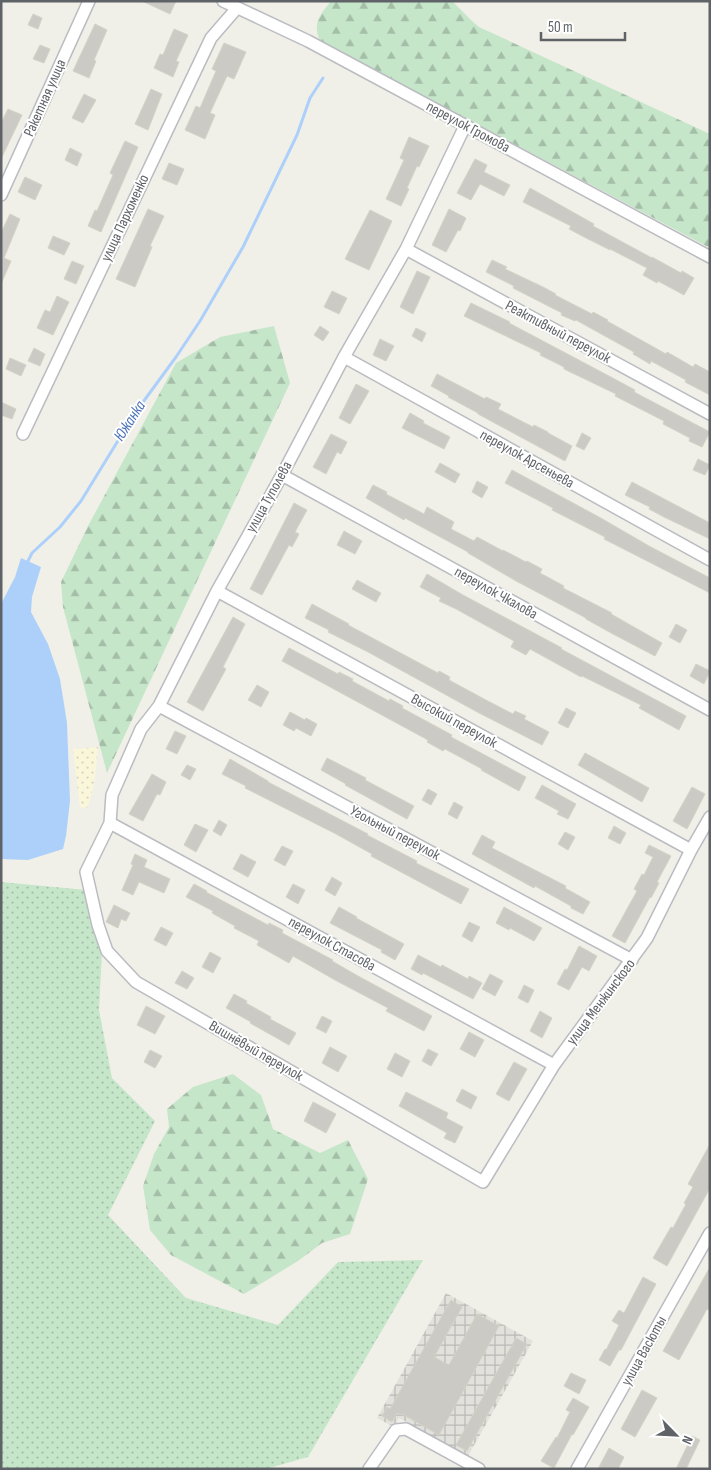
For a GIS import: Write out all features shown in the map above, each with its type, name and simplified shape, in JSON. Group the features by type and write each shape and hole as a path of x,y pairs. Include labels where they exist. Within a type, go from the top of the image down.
{"street":[{"name":"Ракетная улица","path":"1,195 89,1"},
{"name":"переулок Громова","path":"223,1 308,41 710,257"},
{"name":"улица Пархоменко","path":"22,434 211,38 238,8"},
{"name":"улица Туполева","path":"86,872 110,823 112,795 141,729 158,706 217,591 282,475 344,357 406,249 465,126"},
{"name":"Реактивный переулок","path":"406,249 710,414"},
{"name":"переулок Арсеньева","path":"344,357 710,560"},
{"name":"переулок Чкалова","path":"282,475 710,710"},
{"name":"Высокий переулок","path":"217,591 691,850"},
{"name":"Угольный переулок","path":"158,706 632,960"},
{"name":"улица Менжинского","path":"483,1182 554,1065 647,938 691,850 710,817"},
{"name":"переулок Стасова","path":"110,823 554,1065"},
{"name":"Вишнёвый переулок","path":"86,872 98,925 108,951 136,982 483,1182"},
{"name":"улица Васюты","path":"577,1469 710,1233"},
{"path":"369,1469 396,1430 406,1429 479,1469"}],"shaded area":[{"path":"446,1293 533,1341 468,1456 399,1418 394,1427 377,1418"}],"green space":[{"path":"331,1 452,1 479,27 710,134 710,248 320,41 317,29 318,20"},
{"path":"274,326 290,383 107,773 63,607 61,582 88,526 176,363 220,337"},
{"path":"1,882 86,890 102,951 99,1010 112,1078 155,1121 108,1215 186,1298 278,1325 338,1262 423,1260 308,1457 266,1469 1,1469"},
{"path":"233,1074 261,1095 273,1129 320,1153 348,1140 368,1179 350,1234 322,1243 298,1261 244,1294 171,1255 150,1230 143,1186 154,1154 169,1127 167,1109 193,1087"}],"sand":[{"path":"98,747 95,778 90,801 87,808 80,807 73,749"}],"water":[{"path":"21,558 41,567 32,597 31,612 48,644 60,679 67,723 70,801 63,849 28,860 1,859 1,604 15,577"}],"building":[{"path":"142,1 176,1 170,14"},
{"path":"33,14 42,18 38,29 28,25"},
{"path":"95,24 107,30 94,60 96,61 89,78 73,71"},
{"path":"174,29 188,35 176,61 179,62 173,77 154,68 160,54 163,55"},
{"path":"224,43 246,52 234,79 227,76 210,113 215,115 205,139 185,130 196,106 200,108 216,71 212,69"},
{"path":"40,45 50,49 44,63 33,59"},
{"path":"151,89 162,94 148,130 135,124"},
{"path":"84,94 96,100 83,123 72,118"},
{"path":"8,109 22,115 1,159 1,123"},
{"path":"409,137 429,146 419,167 417,166 401,206 386,199 404,160 400,158"},
{"path":"125,141 138,147 101,232 88,226 113,175 110,173"},
{"path":"70,148 82,154 77,166 65,160"},
{"path":"475,159 487,165 484,172 510,185 504,196 480,184 471,200 457,193"},
{"path":"169,163 184,169 177,185 162,179"},
{"path":"25,177 42,185 35,200 18,192"},
{"path":"530,188 594,224 593,226 681,273 682,271 694,278 684,295 643,275 647,268 569,229 571,226 523,202"},
{"path":"148,209 164,216 150,246 152,247 135,287 116,279"},
{"path":"449,209 466,218 446,252 432,245"},
{"path":"370,210 392,221 369,270 345,259"},
{"path":"10,214 20,219 4,258 11,261 1,284 1,233"},
{"path":"53,236 70,243 64,255 48,248"},
{"path":"492,260 507,267 505,269 543,287 555,295 608,320 666,354 667,352 693,367 695,364 710,372 710,395 651,361 650,364 633,354 634,352 576,320 561,315 562,313 486,272"},
{"path":"72,261 84,266 76,284 64,279"},
{"path":"417,271 430,277 413,314 400,307"},
{"path":"332,291 347,298 339,314 324,307"},
{"path":"57,296 69,302 53,335 37,328 45,310 50,312"},
{"path":"471,303 510,322 635,390 634,392 710,432 702,447 689,441 690,438 663,424 664,421 615,396 616,394 564,369 564,367 540,355 541,353 464,316"},
{"path":"320,326 329,332 323,341 314,335"},
{"path":"416,328 426,333 422,342 412,336"},
{"path":"380,339 394,346 386,361 373,355"},
{"path":"34,348 45,354 40,366 28,361"},
{"path":"10,358 26,365 21,376 6,369"},
{"path":"437,374 485,399 486,397 501,404 498,409 533,427 534,425 548,432 572,446 565,461 431,386"},
{"path":"356,384 369,391 350,424 339,418"},
{"path":"1,402 16,409 12,419 1,415"},
{"path":"410,413 424,421 423,423 450,437 444,449 402,428"},
{"path":"582,433 591,438 584,450 576,446"},
{"path":"331,434 347,442 341,454 337,452 326,474 313,467"},
{"path":"698,459 710,465 705,475 693,470"},
{"path":"440,463 460,474 455,483 435,472"},
{"path":"512,470 710,578 710,593 604,539 605,537 505,483"},
{"path":"477,481 488,487 482,498 472,492"},
{"path":"632,482 710,523 710,539 664,517 649,509 650,507 625,495"},
{"path":"373,485 424,514 427,507 454,522 451,529 474,541 477,537 542,569 540,573 564,586 563,588 612,613 662,643 655,656 516,581 468,552 405,518 404,520 366,498"},
{"path":"294,503 307,510 295,532 299,534 292,547 289,545 262,595 250,589"},
{"path":"344,531 362,541 355,554 337,545"},
{"path":"427,574 686,716 679,730 639,708 641,705 581,677 530,649 526,655 511,647 514,641 439,601 441,598 420,587"},
{"path":"357,580 381,593 376,602 352,589"},
{"path":"312,604 438,673 439,671 450,677 449,680 486,700 513,714 515,711 526,716 524,719 549,732 542,745 479,713 305,618"},
{"path":"233,617 245,624 223,667 226,669 203,711 187,702"},
{"path":"676,624 687,630 680,643 669,637"},
{"path":"289,648 338,674 339,672 353,679 352,681 389,701 390,699 403,706 402,708 452,735 451,737 526,777 519,791 282,661"},
{"path":"696,664 710,671 704,684 690,676"},
{"path":"257,685 269,692 261,707 248,700"},
{"path":"566,708 576,713 568,728 558,723"},
{"path":"290,712 317,724 311,736 296,728 294,731 283,725"},
{"path":"175,731 186,736 177,754 166,749"},
{"path":"585,753 649,788 642,802 578,765"},
{"path":"327,758 414,806 407,819 321,770"},
{"path":"230,759 268,782 417,861 416,863 469,889 461,904 371,856 372,854 336,834 245,788 246,786 222,774"},
{"path":"187,765 196,769 190,780 181,775"},
{"path":"152,774 166,782 160,795 157,794 143,821 129,814"},
{"path":"542,785 576,804 568,819 557,814 559,811 535,798"},
{"path":"692,787 705,794 687,829 673,821"},
{"path":"428,789 437,794 431,805 422,800"},
{"path":"454,802 463,807 457,819 448,814"},
{"path":"219,820 227,825 221,836 213,831"},
{"path":"195,824 208,830 196,852 184,845"},
{"path":"614,826 626,833 620,844 608,838"},
{"path":"565,832 575,837 568,850 558,844"},
{"path":"482,835 495,842 492,848 566,886 565,888 590,902 583,914 535,886 534,888 472,854"},
{"path":"649,845 671,856 657,882 659,883 625,943 612,936 637,891 634,889 653,857 645,853"},
{"path":"282,846 293,851 285,866 274,860"},
{"path":"135,854 147,860 144,867 170,879 164,893 139,882 133,895 122,890 133,865 131,864"},
{"path":"241,854 256,862 248,877 233,869"},
{"path":"332,877 342,883 335,896 325,890"},
{"path":"194,884 268,925 269,923 283,930 282,933 432,1016 424,1031 386,1011 388,1008 293,956 289,963 257,945 259,941 234,928 235,926 212,913 213,911 186,897"},
{"path":"293,884 305,890 298,904 286,897"},
{"path":"114,905 130,913 126,921 121,919 118,928 106,922"},
{"path":"339,907 404,944 395,960 381,952 382,950 330,923"},
{"path":"504,907 542,928 534,941 496,923"},
{"path":"469,922 480,927 472,942 462,936"},
{"path":"161,927 173,933 166,946 154,940"},
{"path":"579,946 597,956 589,971 582,967 569,990 557,984 565,969 567,970"},
{"path":"210,952 221,958 213,973 202,967"},
{"path":"418,955 468,979 469,976 482,983 473,999 423,973 422,975 411,969"},
{"path":"182,971 194,978 187,989 175,983"},
{"path":"490,974 503,981 495,996 482,989"},
{"path":"524,985 534,990 528,1003 518,998"},
{"path":"234,994 271,1017 270,1019 296,1033 289,1045 226,1008"},
{"path":"146,1006 165,1016 155,1034 137,1025"},
{"path":"540,1011 552,1018 542,1038 530,1031"},
{"path":"322,1016 332,1021 326,1033 316,1028"},
{"path":"469,1032 484,1040 475,1057 460,1049"},
{"path":"330,1047 347,1056 338,1072 322,1063"},
{"path":"428,1049 438,1054 431,1066 422,1061"},
{"path":"150,1050 162,1056 155,1068 144,1062"},
{"path":"395,1053 410,1061 402,1077 387,1069"},
{"path":"514,1062 527,1069 509,1101 496,1094"},
{"path":"462,1089 477,1097 471,1109 456,1101"},
{"path":"406,1092 448,1113 446,1118 463,1127 455,1143 444,1138 447,1133 399,1106"},
{"path":"313,1102 336,1114 326,1133 304,1121"},
{"path":"710,1144 710,1188 667,1266 653,1258 686,1204 684,1203 693,1187 688,1184"},
{"path":"710,1267 710,1310 707,1309 679,1360 663,1351"},
{"path":"643,1277 656,1284 621,1350 619,1350 610,1366 599,1360 619,1325 612,1321 619,1310 624,1313"},
{"path":"451,1300 462,1307 434,1357 449,1365 477,1314 499,1326 439,1435 402,1414 397,1413 392,1422 382,1416 387,1407 390,1409"},
{"path":"516,1338 527,1344 467,1451 456,1445"},
{"path":"571,1373 586,1380 579,1394 564,1386"},
{"path":"642,1390 657,1398 635,1437 621,1429"},
{"path":"573,1398 589,1407 554,1468 541,1461 557,1438 570,1412 566,1410"},
{"path":"692,1436 700,1440 686,1469 676,1469"},
{"path":"609,1448 624,1457 618,1469 598,1469"}],"waterway":[{"name":"Южанка","path":"27,563 32,553 60,527 81,501 135,413 200,321 243,247 297,135 310,98 323,78"}]}
